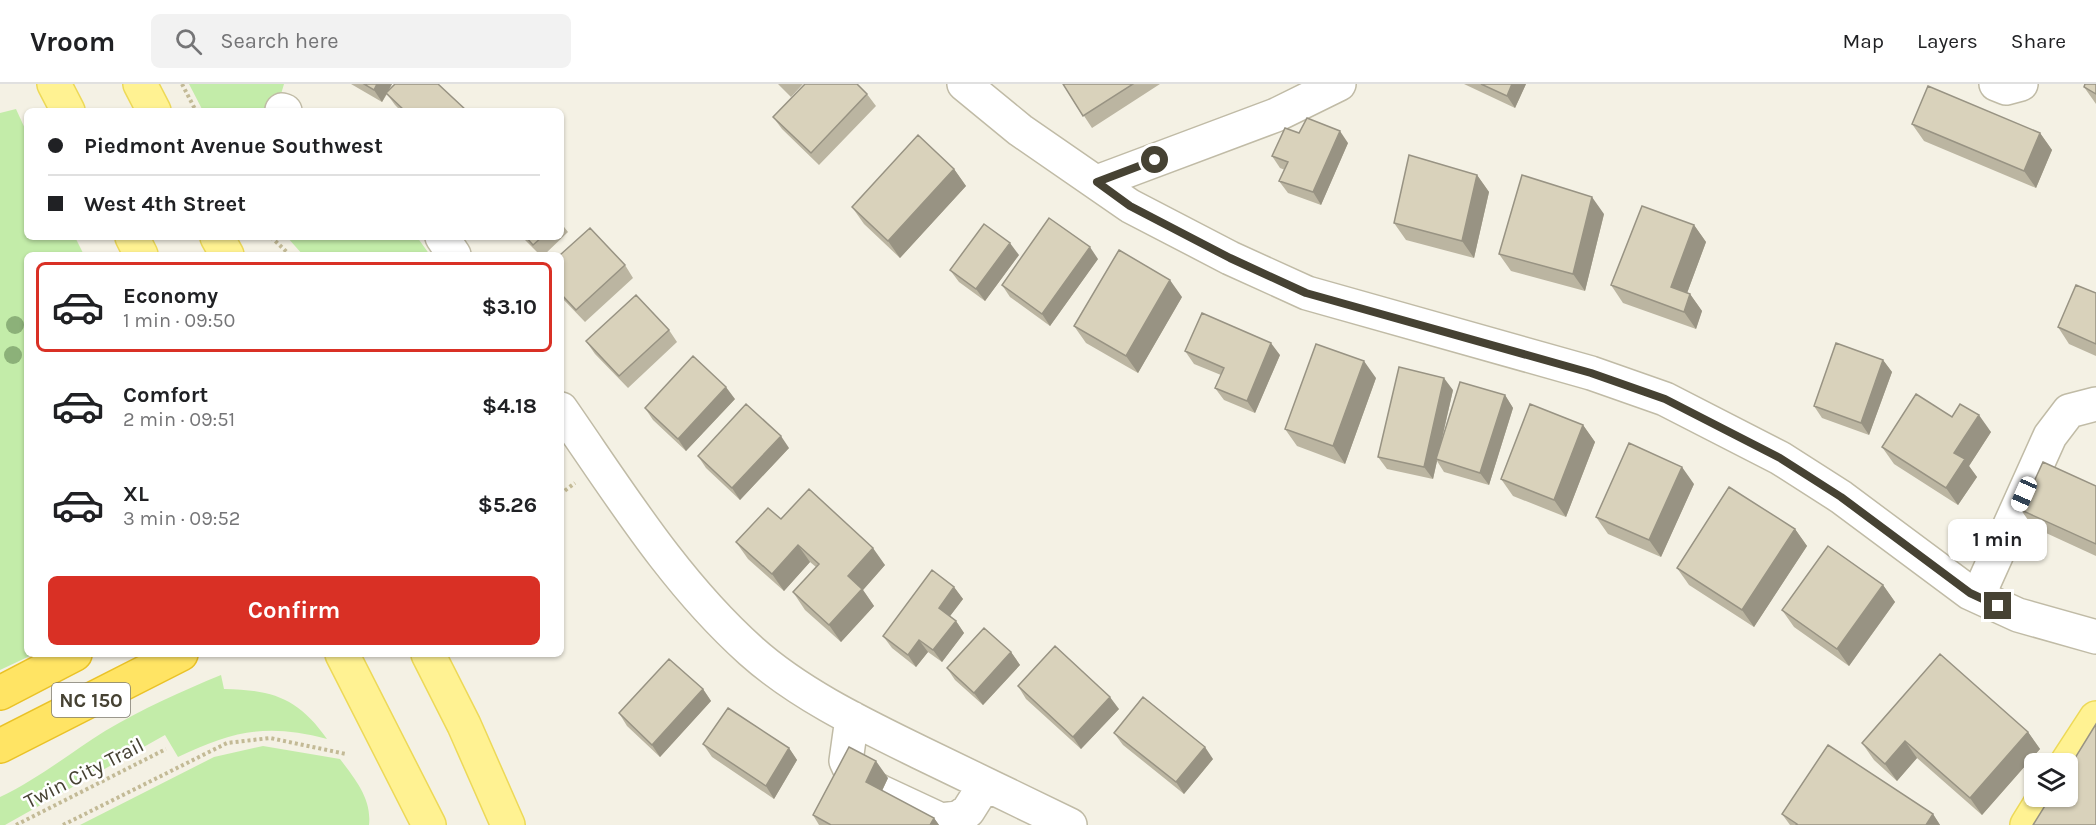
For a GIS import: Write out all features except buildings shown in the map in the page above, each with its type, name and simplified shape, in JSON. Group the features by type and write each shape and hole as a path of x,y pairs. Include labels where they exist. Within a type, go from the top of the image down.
{"highway":[{"path":"0,693 69,657"},
{"name":"NC 150","path":"0,746 175,657"}],"main road":[{"path":"54,84 66,108"},
{"path":"140,84 152,108"},
{"path":"344,657 429,825"},
{"path":"430,657 464,725 508,825"},
{"path":"2073,753 2096,718"},
{"path":"2027,825 2038,807"}],"street":[{"path":"964,84 1020,130 1130,206 1230,258 1306,293 1591,373 1665,399 1780,458 1841,497 1921,559 1978,596 2018,615 2096,637"},
{"path":"1097,182 1276,115 1339,84"},
{"path":"1996,84 2006,88 2021,84"},
{"path":"1978,596 2050,436 2068,411 2096,404"},
{"path":"564,413 665,560 706,608 753,653 810,693 852,718 1070,825"},
{"path":"852,718 846,761 854,778 881,792 941,820 958,818 968,811 985,784"}],"path":[{"path":"182,84 194,108"},
{"path":"274,240 287,252"},
{"path":"63,825 227,743 270,738 346,754"},
{"name":"Twin City Trail","path":"16,825 166,749"}],"green space":[{"path":"189,84 284,84 277,108 201,108"},
{"path":"16,109 24,126 24,240 76,240 82,252 24,252 24,657 28,657 0,670 0,113"},
{"path":"290,240 419,240 428,252 300,252"},
{"path":"221,675 224,689 257,691 295,705 306,714 327,739 286,731 251,732 216,741 178,757 165,735 5,825 0,825 0,797 41,774 119,723"},
{"path":"263,746 340,759 357,782 365,798 369,825 80,825 214,757"}],"route":[{"path":"1155,160 1097,182 1130,206 1230,258 1306,293 1591,373 1665,399 1780,458 1841,497 1921,559 1970,593 1998,606"}]}
